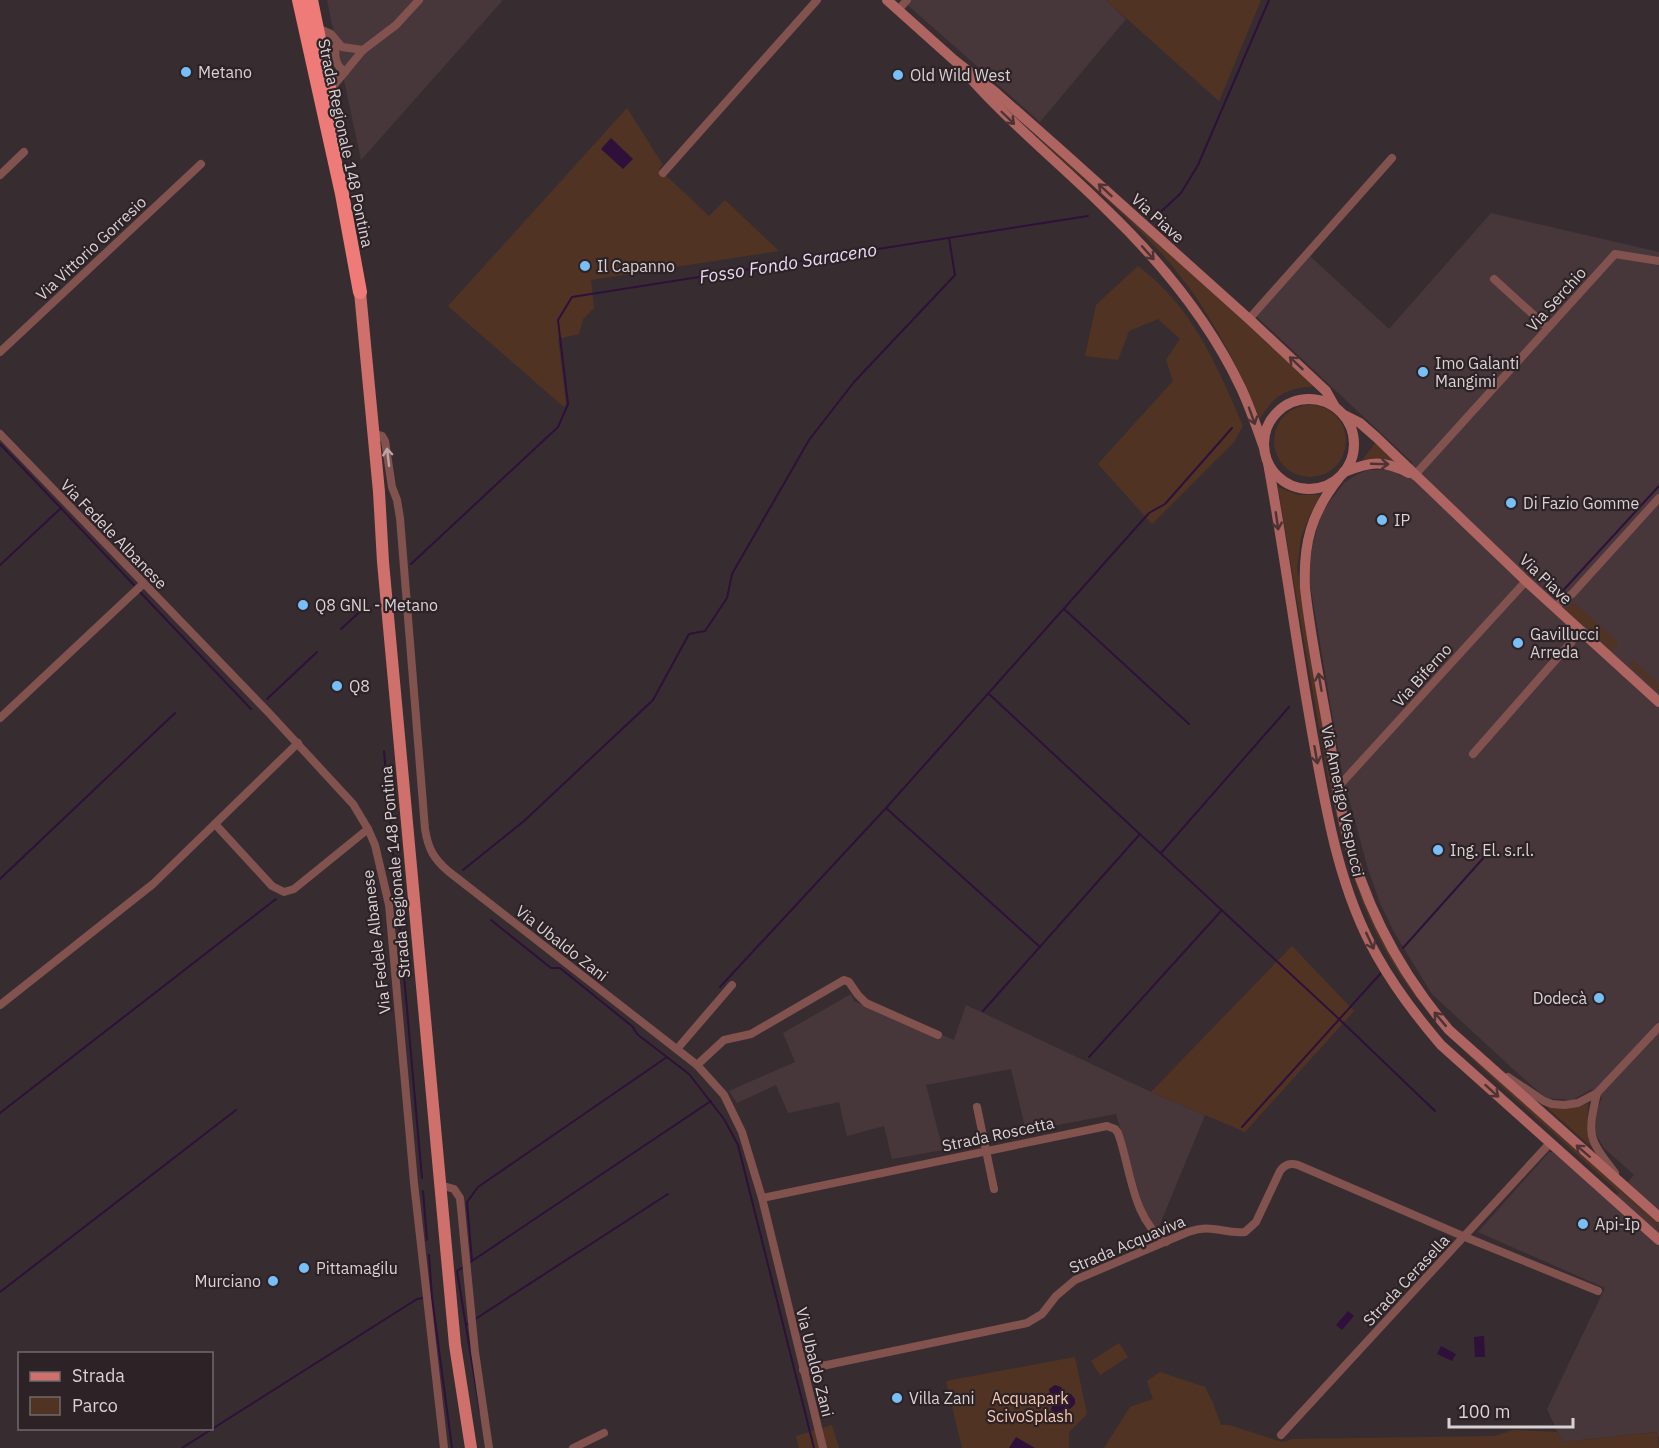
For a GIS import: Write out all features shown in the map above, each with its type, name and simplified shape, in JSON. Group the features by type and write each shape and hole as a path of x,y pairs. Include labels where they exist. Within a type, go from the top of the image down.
{"highway":[{"name":"Strada Regionale 148 Pontina","path":"299,0 342,194 360,292"},
{"name":"Strada Regionale 148 Pontina","path":"311,0 349,191 360,292"}],"main road":[{"name":"Via Piave","path":"887,0 954,60 995,92 1249,319 1326,391 1335,407"},
{"name":"Via Piave","path":"954,60 989,99 1110,212 1178,288 1202,320 1227,361 1247,402 1264,448"},
{"name":"Strada Regionale 148 Pontina","path":"360,292 374,434 382,562 455,1345 471,1448"},
{"path":"1307,398 1322,400 1335,407 1344,415 1354,437 1351,461 1342,475 1320,487 1300,488 1276,475 1268,463 1264,448 1265,433 1270,420 1286,405 1307,398"},
{"name":"Via Piave","path":"1344,415 1360,423 1407,465 1414,476 1659,702"},
{"name":"Via Piave","path":"1342,475 1372,463 1384,462 1414,476"},
{"name":"Via Amerigo Vespucci","path":"1268,463 1322,788 1343,878 1376,956 1415,1016 1441,1045 1659,1240"},
{"name":"Via Amerigo Vespucci","path":"1342,475 1322,501 1313,521 1304,568 1307,606 1338,787 1346,828 1362,881 1384,932 1405,972 1424,1000 1449,1029 1659,1217"}],"street":[{"path":"330,90 363,50 396,26 419,0"},
{"path":"663,173 817,0"},
{"path":"898,10 906,0"},
{"path":"317,28 331,34 342,47 363,50"},
{"path":"337,42 334,52 336,61 341,70 345,72"},
{"path":"0,175 24,152"},
{"path":"1249,319 1392,158"},
{"name":"Via Vittorio Gorresio","path":"0,352 201,164"},
{"name":"Via Serchio","path":"1414,476 1615,255 1659,261"},
{"path":"1494,279 1548,328"},
{"name":"Via Fedele Albanese","path":"0,434 298,743 353,804 368,829 381,862 389,905 414,1183 444,1448"},
{"name":"Via Ubaldo Zani","path":"374,434 382,436 385,441 392,487 400,518 425,829 430,851 435,859 448,870 677,1048 717,1085 732,1109 742,1132 762,1198 822,1448"},
{"path":"1554,607 1572,594 1659,498"},
{"name":"Via Biferno","path":"1338,787 1526,581"},
{"path":"0,718 143,584"},
{"path":"1473,754 1581,631"},
{"path":"0,1005 145,891 298,743"},
{"path":"215,824 274,888 284,892 294,889 368,829"},
{"path":"697,1065 724,1040 751,1034 844,980 849,981 866,1003 938,1035"},
{"path":"677,1048 732,985"},
{"path":"1488,1066 1544,1101 1564,1105 1578,1103 1597,1093 1659,1027"},
{"path":"1597,1093 1590,1123 1591,1134 1603,1158 1627,1188"},
{"path":"977,1107 994,1189"},
{"name":"Strada Roscetta","path":"762,1198 1100,1126 1112,1127 1119,1136 1138,1206 1154,1232 1166,1242"},
{"name":"Strada Cerasella","path":"1281,1436 1550,1143"},
{"name":"Strada Acquaviva","path":"803,1370 1027,1323 1042,1314 1056,1296 1075,1280 1166,1242 1204,1227 1234,1232 1248,1231 1256,1222 1280,1171 1290,1164 1298,1165 1598,1290"},
{"path":"441,1185 454,1189 460,1198 475,1352 489,1448"},
{"path":"573,1448 604,1433"}],"shaded area":[{"path":"327,0 501,0 502,1 361,160"},
{"path":"902,0 1106,0 1126,19 1040,122"},
{"path":"611,138 633,159 623,169 601,149"},
{"path":"1491,213 1659,252 1659,1438 1656,1432 1562,1442 1547,1409 1605,1288 1478,1232 1549,1152 1553,1152 1611,1202 1634,1175 1604,1148 1595,1133 1595,1114 1602,1098 1592,1089 1572,1100 1546,1098 1432,994 1394,932 1380,903 1368,869 1342,773 1308,572 1320,517 1345,482 1368,470 1390,470 1402,476 1413,463 1256,316 1310,256 1389,329"},
{"path":"851,994 854,1001 939,1040 942,1035 954,1040 966,1005 1205,1115 1158,1229 1146,1217 1116,1114 1026,1131 1011,1069 926,1085 943,1150 892,1159 884,1126 847,1136 839,1102 788,1113 776,1085 737,1103 729,1091 795,1062 783,1033"},
{"path":"1348,1311 1354,1316 1342,1330 1336,1325"},
{"path":"1484,1336 1485,1357 1475,1357 1474,1337"},
{"path":"1441,1346 1456,1354 1452,1361 1437,1354"},
{"path":"1055,1385 1061,1387 1065,1394 1071,1394 1075,1399 1075,1404 1070,1409 1066,1408 1060,1415 1053,1413 1052,1406 1047,1403 1051,1398 1049,1389"},
{"path":"1016,1437 1035,1448 1009,1448"}],"green space":[{"path":"1106,0 1261,0 1219,101"},
{"name":"Il Capanno","path":"627,108 663,165 659,169 709,216 725,200 779,251 591,280 594,308 583,319 579,334 558,339 566,404 564,407 448,306"},
{"path":"1039,136 1315,386 1282,394 1276,398 1260,419 1218,332 1178,272 1132,224 1038,138"},
{"path":"1138,266 1175,301 1199,334 1243,426 1234,442 1152,524 1098,464 1173,381 1166,360 1180,339 1158,319 1129,331 1118,360 1085,356 1096,305"},
{"path":"1310,405 1324,408 1336,415 1343,427 1346,441 1343,455 1336,467 1324,474 1310,477 1296,474 1284,467 1277,455 1274,441 1277,427 1284,415 1296,408"},
{"path":"1376,442 1400,464 1361,462"},
{"path":"1278,487 1298,495 1320,495 1301,537 1297,568 1318,700 1347,849 1413,988 1490,1072 1659,1223 1659,1228 1455,1042 1419,1001 1394,965 1374,929 1346,854 1336,815"},
{"path":"1575,603 1619,643 1612,651 1565,609"},
{"path":"1633,660 1659,684 1659,692 1630,665"},
{"path":"1292,946 1354,1011 1245,1132 1151,1092"},
{"path":"1542,1103 1562,1109 1588,1104 1588,1132 1595,1150"},
{"path":"1119,1343 1128,1357 1100,1375 1091,1361"},
{"name":"Acquapark ScivoSplash","path":"1075,1357 1087,1414 1069,1432 1069,1448 962,1448 946,1381"},
{"path":"1160,1372 1205,1387 1221,1425 1229,1425 1282,1442 1293,1439 1495,1436 1513,1430 1557,1432 1562,1442 1657,1432 1659,1448 1104,1448 1130,1407 1153,1399 1147,1381"},
{"path":"832,1425 839,1448 799,1448 796,1436"}],"waterway":[{"name":"Fosso Fondo Saraceno","path":"1152,220 1181,193 1198,165 1269,0"},
{"name":"Fosso Fondo Saraceno","path":"411,564 558,427 568,404 558,320 572,297 1088,216"},
{"path":"463,870 524,821 653,700 689,634 705,631 727,598 732,574 809,440 854,382 955,275 949,238"},
{"path":"720,987 886,808 1149,513 1165,504 1232,428"},
{"path":"0,444 134,585"},
{"path":"1558,596 1659,486"},
{"path":"0,565 61,508"},
{"path":"140,592 251,709"},
{"name":"Fosso Fondo Saraceno","path":"341,629 365,607"},
{"path":"1064,609 1189,724"},
{"name":"Fosso Fondo Saraceno","path":"267,699 317,652"},
{"path":"989,694 1435,1111"},
{"path":"1161,853 1289,707"},
{"path":"0,879 175,713"},
{"path":"384,751 422,1178"},
{"path":"886,808 1040,947"},
{"path":"983,1011 1140,834"},
{"path":"1403,948 1486,855"},
{"path":"0,1113 276,899"},
{"path":"1089,1057 1222,910"},
{"path":"491,920 551,968 560,968 633,1027 637,1034 689,1074 724,1119 738,1145 814,1448"},
{"path":"1242,1127 1381,973"},
{"path":"472,1261 467,1202 478,1187 667,1057"},
{"path":"469,1263 711,1101"},
{"path":"0,1292 236,1110"},
{"path":"423,1191 427,1240"},
{"path":"466,1325 668,1194"},
{"path":"429,1255 432,1297 452,1448"},
{"path":"465,1266 457,1271 480,1411"},
{"path":"213,1428 417,1299 424,1298"},
{"path":"182,1448 210,1430"}],"place":[{"name":"Metano","path":"186,72"},
{"name":"Old Wild West","path":"898,75"},
{"name":"Il Capanno","path":"585,266"},
{"name":"Imo Galanti Mangimi","path":"1423,372"},
{"name":"Di Fazio Gomme","path":"1511,503"},
{"name":"IP","path":"1382,520"},
{"name":"Q8 GNL - Metano","path":"303,605"},
{"name":"Gavillucci Arreda","path":"1518,643"},
{"name":"Q8","path":"337,686"},
{"name":"Ing. El. s.r.l.","path":"1438,850"},
{"name":"Dodecà","path":"1599,998"},
{"name":"Api-Ip","path":"1583,1224"},
{"name":"Pittamagilu","path":"304,1268"},
{"name":"Murciano","path":"273,1281"},
{"name":"Villa Zani","path":"897,1398"}]}
